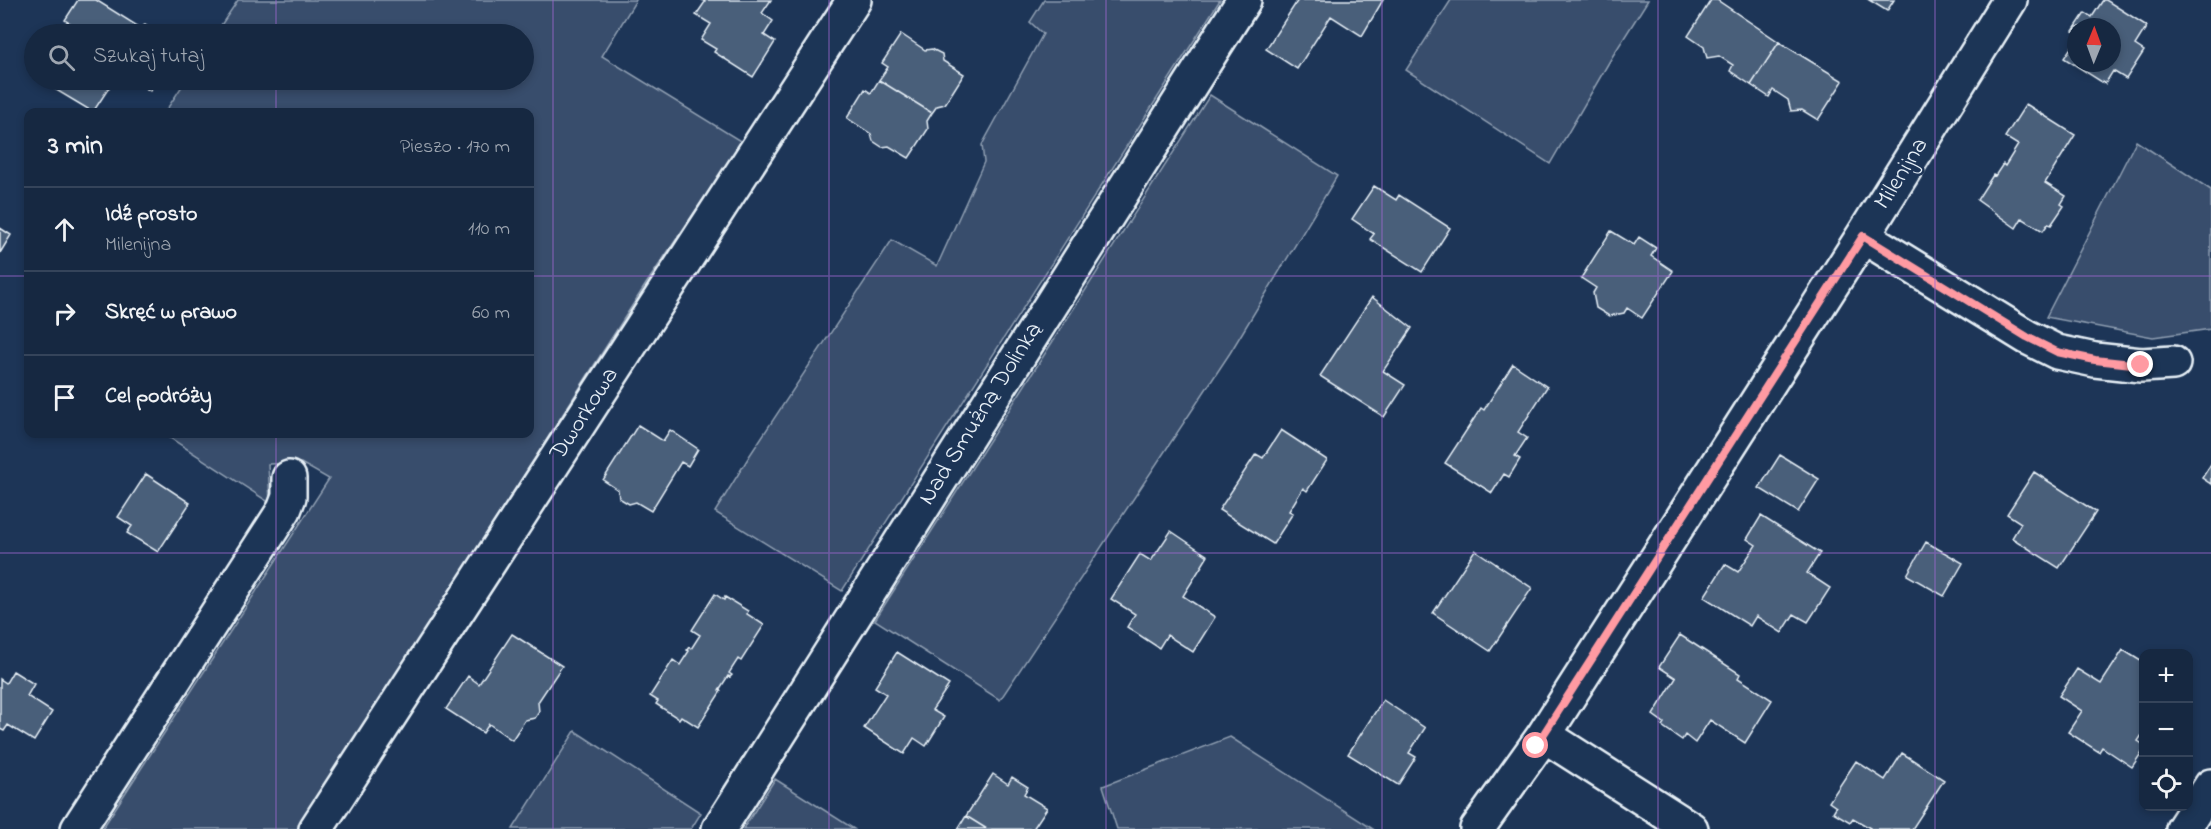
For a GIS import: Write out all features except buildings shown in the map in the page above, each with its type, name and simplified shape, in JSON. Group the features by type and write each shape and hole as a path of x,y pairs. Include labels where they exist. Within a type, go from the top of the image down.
{"street":[{"name":"Dworkowa","path":"316,829 854,0"},
{"name":"Nad Smużną Dolinką","path":"719,829 1244,0"},
{"name":"Milenijna","path":"1477,829 1544,735 1863,236 2010,0"},
{"path":"1863,236 2027,337 2057,352 2095,360 2141,365 2173,363"},
{"path":"78,829 284,510 289,497 289,478"},
{"path":"1544,735 1691,829"},
{"path":"2183,829 2211,786"}],"shaded area":[{"path":"238,0 636,0 602,56 742,142 646,284 298,829 102,829 329,479 301,463 268,464 270,503 170,438 534,438 534,108 168,108 179,90 534,90 534,24 222,24"},
{"path":"1044,0 1220,0 842,591 715,512 892,240 937,266 984,162 982,145 1043,34 1030,22"},
{"path":"1451,0 1648,0 1550,164 1406,70"},
{"path":"1210,95 1337,176 1230,353 1000,700 875,620"},
{"path":"2136,141 2211,190 2211,329 2153,337 2046,317"},
{"path":"575,731 701,813 691,829 513,829"},
{"path":"1230,737 1373,829 1117,829 1103,786"},
{"path":"775,779 854,829 743,829"}],"route":[{"path":"1536,746 1863,236 2027,337 2057,352 2095,360 2141,365"}]}
